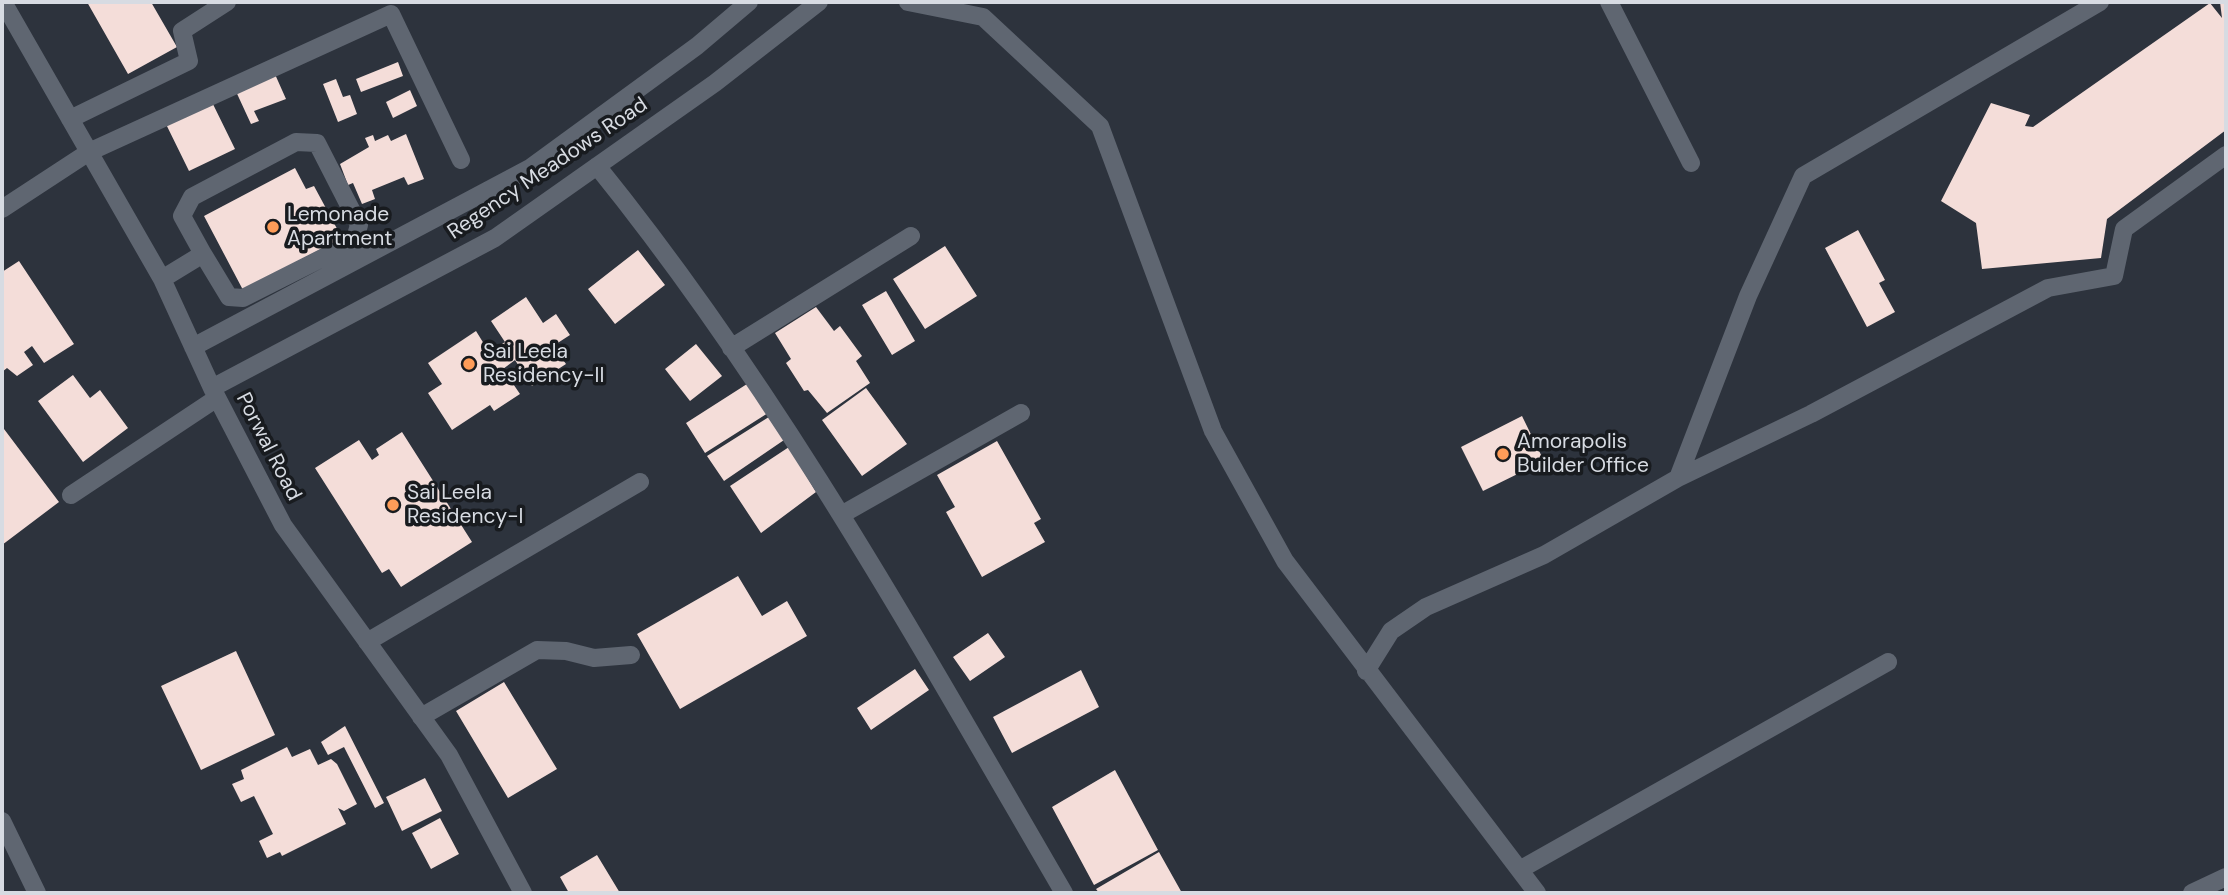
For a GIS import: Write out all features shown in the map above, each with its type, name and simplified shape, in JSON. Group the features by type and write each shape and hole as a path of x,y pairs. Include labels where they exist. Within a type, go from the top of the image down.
{"street":[{"name":"Porwal Road","path":"3,2 162,279 215,393 282,525 449,755 523,893"},
{"path":"70,119 189,61 182,31 227,2"},
{"path":"193,347 530,169 697,46 749,2"},
{"name":"Regency Meadows Road","path":"71,495 215,393 495,238 716,83 819,2"},
{"path":"908,2 983,17 1100,126 1213,431 1285,561 1366,671 1521,869 1536,893"},
{"path":"1609,2 1691,163"},
{"path":"1678,478 1748,296 1803,176 2100,2"},
{"path":"2,209 89,152 391,14 461,160"},
{"path":"296,142 317,143 359,225 355,242 243,298 229,297 204,254 182,216 192,197 296,142"},
{"path":"1366,671 1391,631 1426,607 1544,555 1678,478 1811,414 2048,288 2114,276 2123,229 2226,155"},
{"path":"597,166 765,392 906,617 1064,893"},
{"path":"731,348 911,236"},
{"path":"162,279 204,254"},
{"path":"841,515 1021,413"},
{"path":"367,642 640,482"},
{"path":"421,717 537,650 566,651 594,658 631,654"},
{"path":"1521,869 1888,662"},
{"path":"2,821 37,893"},
{"path":"2193,893 2226,877"}],"building":[{"path":"87,2 151,2 177,47 128,74"},
{"path":"2220,2 2226,2 2226,130 2107,219 2101,258 1982,269 1976,223 1941,201 1991,103 2030,115 2025,126 2033,127 2210,3 2222,18"},
{"path":"398,62 403,76 361,92 356,79"},
{"path":"270,63 286,99 254,111 259,121 251,124 233,85"},
{"path":"336,79 343,97 350,95 357,114 338,122 323,84"},
{"path":"410,90 417,106 393,118 386,102"},
{"path":"208,94 235,149 189,171 162,116"},
{"path":"406,134 424,179 408,185 404,177 372,190 375,199 362,204 353,183 348,185 340,164 369,147 365,138 373,135 375,141 388,135 391,141"},
{"name":"Lemonade Apartment","path":"295,168 306,189 314,186 342,238 243,290 204,216"},
{"path":"1858,230 1885,280 1879,283 1895,312 1867,327 1825,248"},
{"path":"945,246 977,296 925,329 893,279"},
{"path":"638,250 665,285 615,324 588,289"},
{"path":"19,261 74,344 44,363 32,346 24,352 33,365 17,376 7,368 2,372 2,272"},
{"path":"886,291 915,341 892,355 862,305"},
{"name":"Sai Leela Residency-II","path":"526,297 543,323 556,314 570,335 553,346 566,364 532,386 515,360 503,369 520,394 494,411 490,405 452,430 428,393 442,384 428,363 476,331 489,352 505,342 491,321"},
{"path":"816,307 834,331 840,326 862,356 856,361 870,383 827,413 808,390 804,391 786,363 791,359 775,333"},
{"path":"696,344 722,376 690,401 665,369"},
{"path":"73,375 90,398 100,390 128,428 83,462 38,401"},
{"path":"747,384 768,413 705,453 686,423"},
{"path":"866,388 907,444 862,476 822,420"},
{"path":"772,415 787,438 724,481 707,456"},
{"name":"Amorapolis Builder Office","path":"1522,416 1544,461 1483,491 1461,447"},
{"path":"4,429 59,502 2,545 2,430"},
{"name":"Sai Leela Residency-I","path":"402,432 472,542 401,587 389,569 382,573 315,468 359,440 372,460 379,455 376,449"},
{"path":"997,441 1041,519 1034,523 1045,542 982,577 946,512 955,507 937,475"},
{"path":"789,447 816,492 761,533 730,486"},
{"path":"738,576 762,616 787,601 807,636 680,709 637,634"},
{"path":"988,633 1005,657 970,681 953,657"},
{"path":"236,651 275,735 201,770 161,686"},
{"path":"915,669 929,690 871,730 857,708"},
{"path":"1081,670 1099,707 1012,753 993,717"},
{"path":"504,682 557,769 508,798 456,711"},
{"path":"345,726 384,803 375,808 344,747 328,755 321,742"},
{"path":"287,747 292,757 310,749 318,765 331,759 337,764 357,804 344,811 338,808 346,824 282,856 280,852 267,858 259,841 273,834 254,796 241,802 232,784 244,779 241,770"},
{"path":"1115,770 1158,850 1094,885 1052,807"},
{"path":"425,778 442,811 402,831 386,797"},
{"path":"440,818 459,854 431,869 412,833"},
{"path":"1159,852 1182,893 1099,893 1096,889"},
{"path":"597,855 620,893 569,893 560,877"}],"place":[{"name":"Lemonade Apartment","path":"273,227"},
{"name":"Sai Leela Residency-II","path":"469,364"},
{"name":"Amorapolis Builder Office","path":"1503,454"},
{"name":"Sai Leela Residency-I","path":"393,505"}]}
